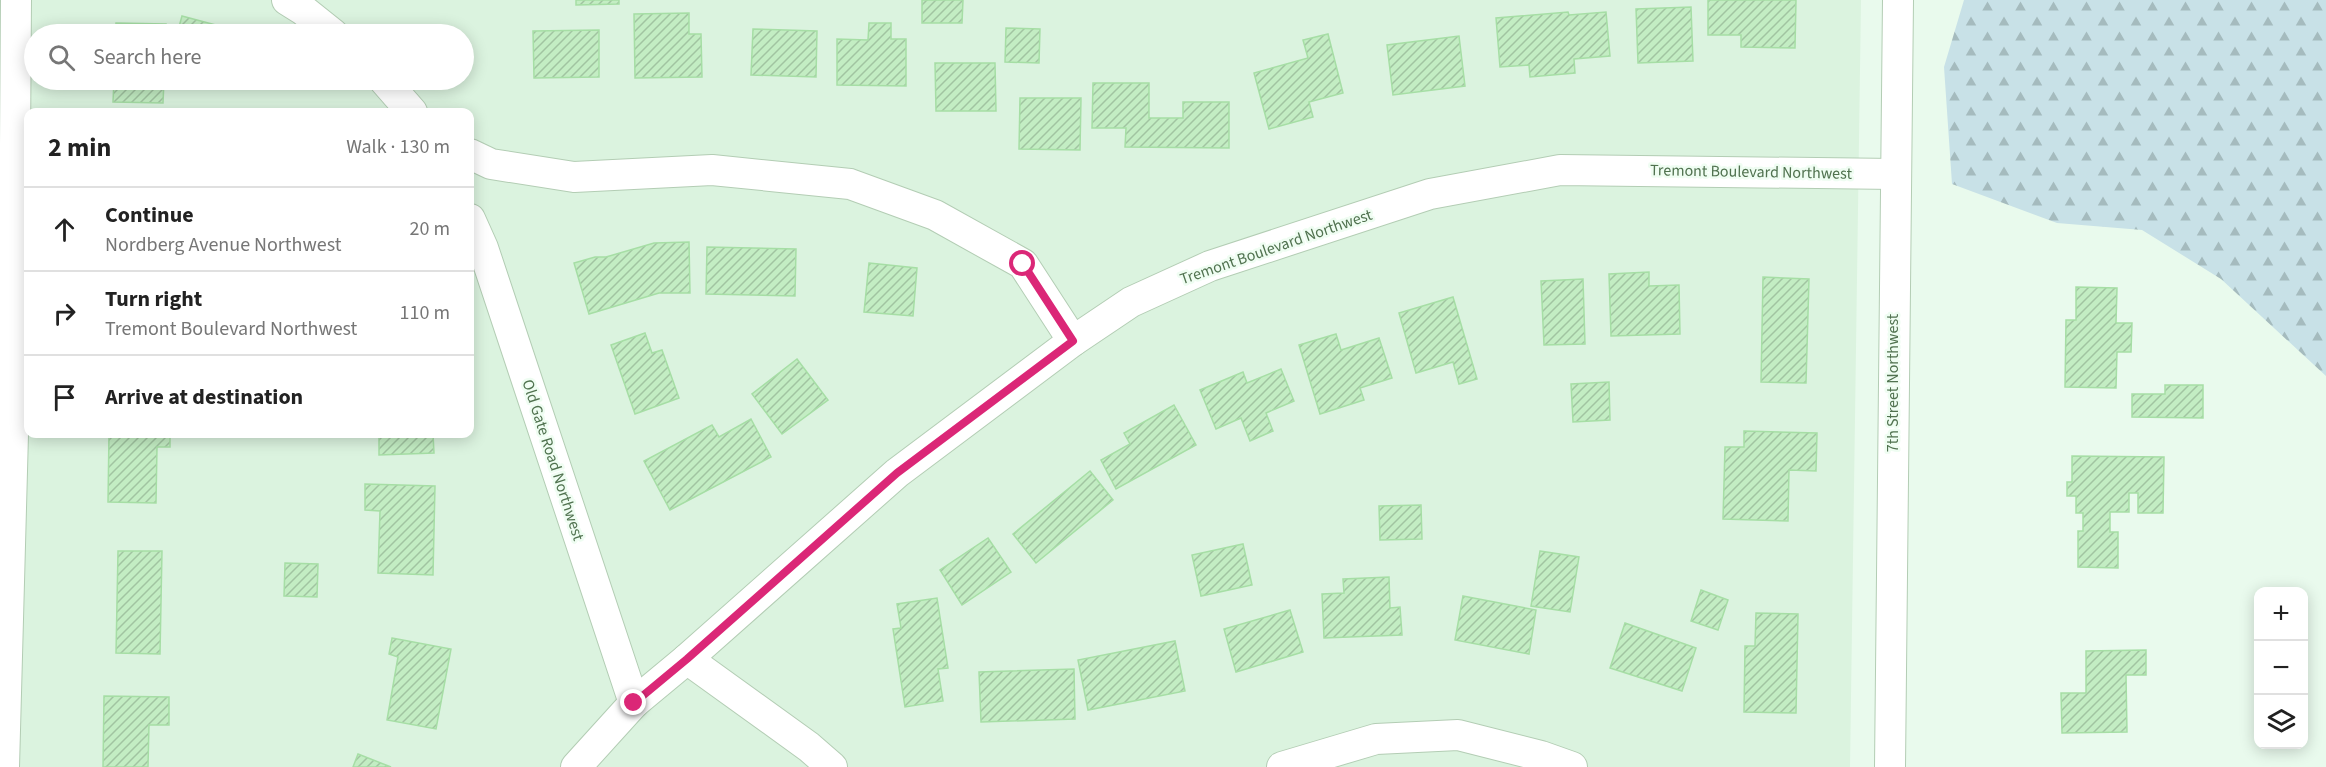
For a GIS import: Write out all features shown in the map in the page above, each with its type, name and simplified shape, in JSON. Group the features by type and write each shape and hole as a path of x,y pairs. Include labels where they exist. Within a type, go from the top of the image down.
{"street":[{"path":"4,767 6,434 16,0"},
{"path":"286,0 320,24"},
{"name":"7th Street Northwest","path":"1890,767 1898,0"},
{"path":"393,90 408,108"},
{"path":"474,156 491,164 574,177 712,170 850,184 934,214 1023,264 1073,341"},
{"name":"Tremont Boulevard Northwest","path":"576,767 634,703 897,473 1073,341 1131,302 1210,266 1430,194 1560,170 1895,174"},
{"name":"Old Gate Road Northwest","path":"474,228 483,248 634,703"},
{"path":"687,659 832,767"},
{"path":"1282,767 1376,739 1458,735 1541,756 1572,767"}],"shaded area":[{"path":"0,0 1861,0 1850,767 0,767"}],"green space":[{"path":"1964,0 2326,0 2326,376 2221,279 2142,230 2057,223 1952,184 1944,67"}],"building":[{"path":"576,0 619,0 619,4 576,5"},
{"path":"922,0 963,0 962,23 922,23"},
{"path":"1708,0 1796,0 1795,48 1741,47 1741,35 1708,35"},
{"path":"1691,7 1693,61 1638,63 1636,9"},
{"path":"1568,12 1569,15 1606,12 1610,56 1574,59 1575,73 1530,77 1529,65 1500,67 1496,18"},
{"path":"689,13 689,34 701,34 702,77 635,78 634,14"},
{"path":"182,16 212,24 180,24"},
{"path":"116,23 166,24 116,24"},
{"path":"869,23 891,23 891,39 906,39 906,86 837,85 837,39 868,40"},
{"path":"1006,28 1040,29 1039,63 1005,62"},
{"path":"753,29 817,31 816,77 751,75"},
{"path":"599,30 599,77 534,78 533,31"},
{"path":"1328,34 1343,93 1309,102 1313,117 1269,129 1254,73 1308,58 1303,40"},
{"path":"1459,36 1465,86 1393,95 1387,45"},
{"path":"935,63 995,63 996,111 936,111"},
{"path":"1093,83 1149,83 1149,118 1183,118 1183,102 1229,102 1229,148 1125,147 1126,128 1092,128"},
{"path":"114,90 164,90 163,103 113,102"},
{"path":"1020,98 1081,98 1080,150 1019,149"},
{"path":"689,242 690,293 659,293 589,314 574,263 595,257 606,257 654,243"},
{"path":"707,247 796,249 795,296 706,294"},
{"path":"869,263 917,268 913,316 864,312"},
{"path":"1649,272 1649,286 1679,285 1680,334 1611,336 1609,274"},
{"path":"1763,277 1809,279 1806,383 1761,382"},
{"path":"1583,279 1585,344 1544,345 1541,281"},
{"path":"2076,287 2117,288 2116,323 2132,323 2131,352 2117,352 2116,388 2065,387 2066,320 2076,320"},
{"path":"1453,297 1477,379 1459,384 1453,362 1416,373 1399,313"},
{"path":"645,333 652,353 662,350 679,398 635,414 611,345"},
{"path":"1336,334 1341,350 1379,338 1392,378 1360,388 1364,400 1320,414 1299,345"},
{"path":"797,359 828,400 782,434 752,394"},
{"path":"1281,369 1294,401 1266,413 1273,431 1250,441 1241,418 1216,429 1200,390 1243,372 1247,383"},
{"path":"1609,382 1610,420 1573,422 1571,384"},
{"path":"2165,385 2203,385 2203,418 2132,417 2132,394 2165,394"},
{"path":"1174,405 1196,445 1116,489 1101,460 1130,444 1124,433"},
{"path":"751,419 771,457 670,510 644,461 712,425 719,437"},
{"path":"1744,431 1817,433 1816,471 1789,470 1788,521 1723,519 1725,447 1744,447"},
{"path":"109,438 170,438 170,447 157,447 156,503 108,502"},
{"path":"379,438 433,438 434,453 379,455"},
{"path":"2072,456 2164,457 2163,513 2138,513 2138,493 2129,493 2129,512 2110,512 2110,532 2118,532 2118,568 2078,567 2078,531 2083,531 2083,513 2076,513 2076,496 2067,496 2067,482 2072,482"},
{"path":"1090,471 1113,500 1036,563 1013,534"},
{"path":"365,484 435,486 433,575 378,573 380,511 365,510"},
{"path":"1421,505 1422,539 1380,540 1379,506"},
{"path":"988,538 1011,572 962,605 940,570"},
{"path":"1243,544 1252,585 1201,596 1192,555"},
{"path":"118,551 162,551 160,654 116,653"},
{"path":"1540,551 1579,557 1570,612 1531,606"},
{"path":"285,563 318,564 317,597 284,596"},
{"path":"1389,577 1390,608 1400,607 1402,635 1324,638 1322,594 1344,593 1343,579"},
{"path":"1701,590 1728,600 1718,630 1691,621"},
{"path":"1463,596 1536,610 1529,654 1455,640"},
{"path":"937,598 948,668 938,669 943,701 905,707 893,629 901,628 897,604"},
{"path":"1290,610 1303,652 1236,672 1224,629"},
{"path":"1756,613 1798,614 1796,713 1744,712 1745,646 1755,646"},
{"path":"1625,623 1696,648 1682,691 1610,668"},
{"path":"392,638 451,649 436,729 387,720 398,657 389,654"},
{"path":"1175,641 1185,691 1088,710 1078,660"},
{"path":"2146,650 2146,675 2126,675 2127,732 2062,733 2061,693 2086,693 2086,651"},
{"path":"1074,669 1075,719 981,722 979,672"},
{"path":"104,696 169,697 169,725 149,725 148,767 103,767"},
{"path":"358,754 391,767 353,767"}],"route":[{"path":"634,703 897,473 1073,341 1023,264"}]}
